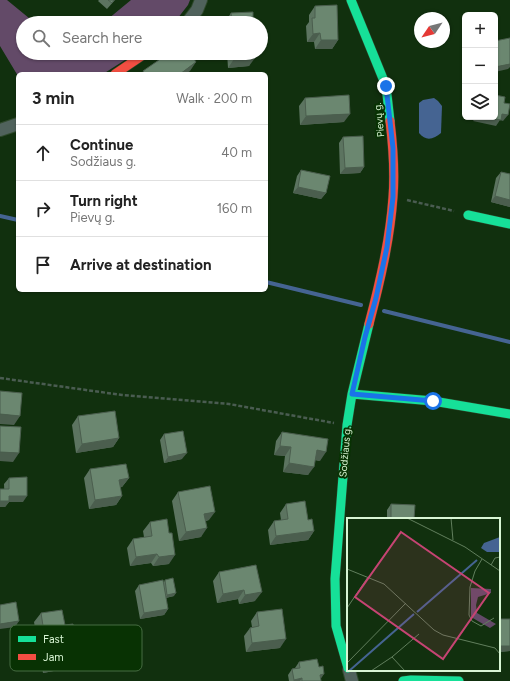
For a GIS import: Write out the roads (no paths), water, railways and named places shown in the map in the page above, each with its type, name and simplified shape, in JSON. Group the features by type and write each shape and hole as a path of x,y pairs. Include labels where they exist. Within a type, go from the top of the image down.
{"street":[{"path":"192,16 201,0"},
{"name":"Pievų g.","path":"351,0 386,86 393,148 393,197 387,247 352,394"},
{"path":"118,72 136,60"},
{"path":"0,130 16,125"},
{"path":"468,215 510,224"},
{"path":"352,394 433,401 510,414"},
{"name":"Sodžiaus g.","path":"347,665 336,626 335,579 347,425 352,394"},
{"name":"Sodžiaus g.","path":"349,671 352,681"},
{"path":"402,681 459,681"}],"water":[{"path":"434,98 442,106 441,133 436,137 427,139 419,133 419,103 423,100"}],"waterway":[{"path":"0,216 16,220"},
{"path":"268,282 361,305"},
{"path":"384,311 510,342"}]}
